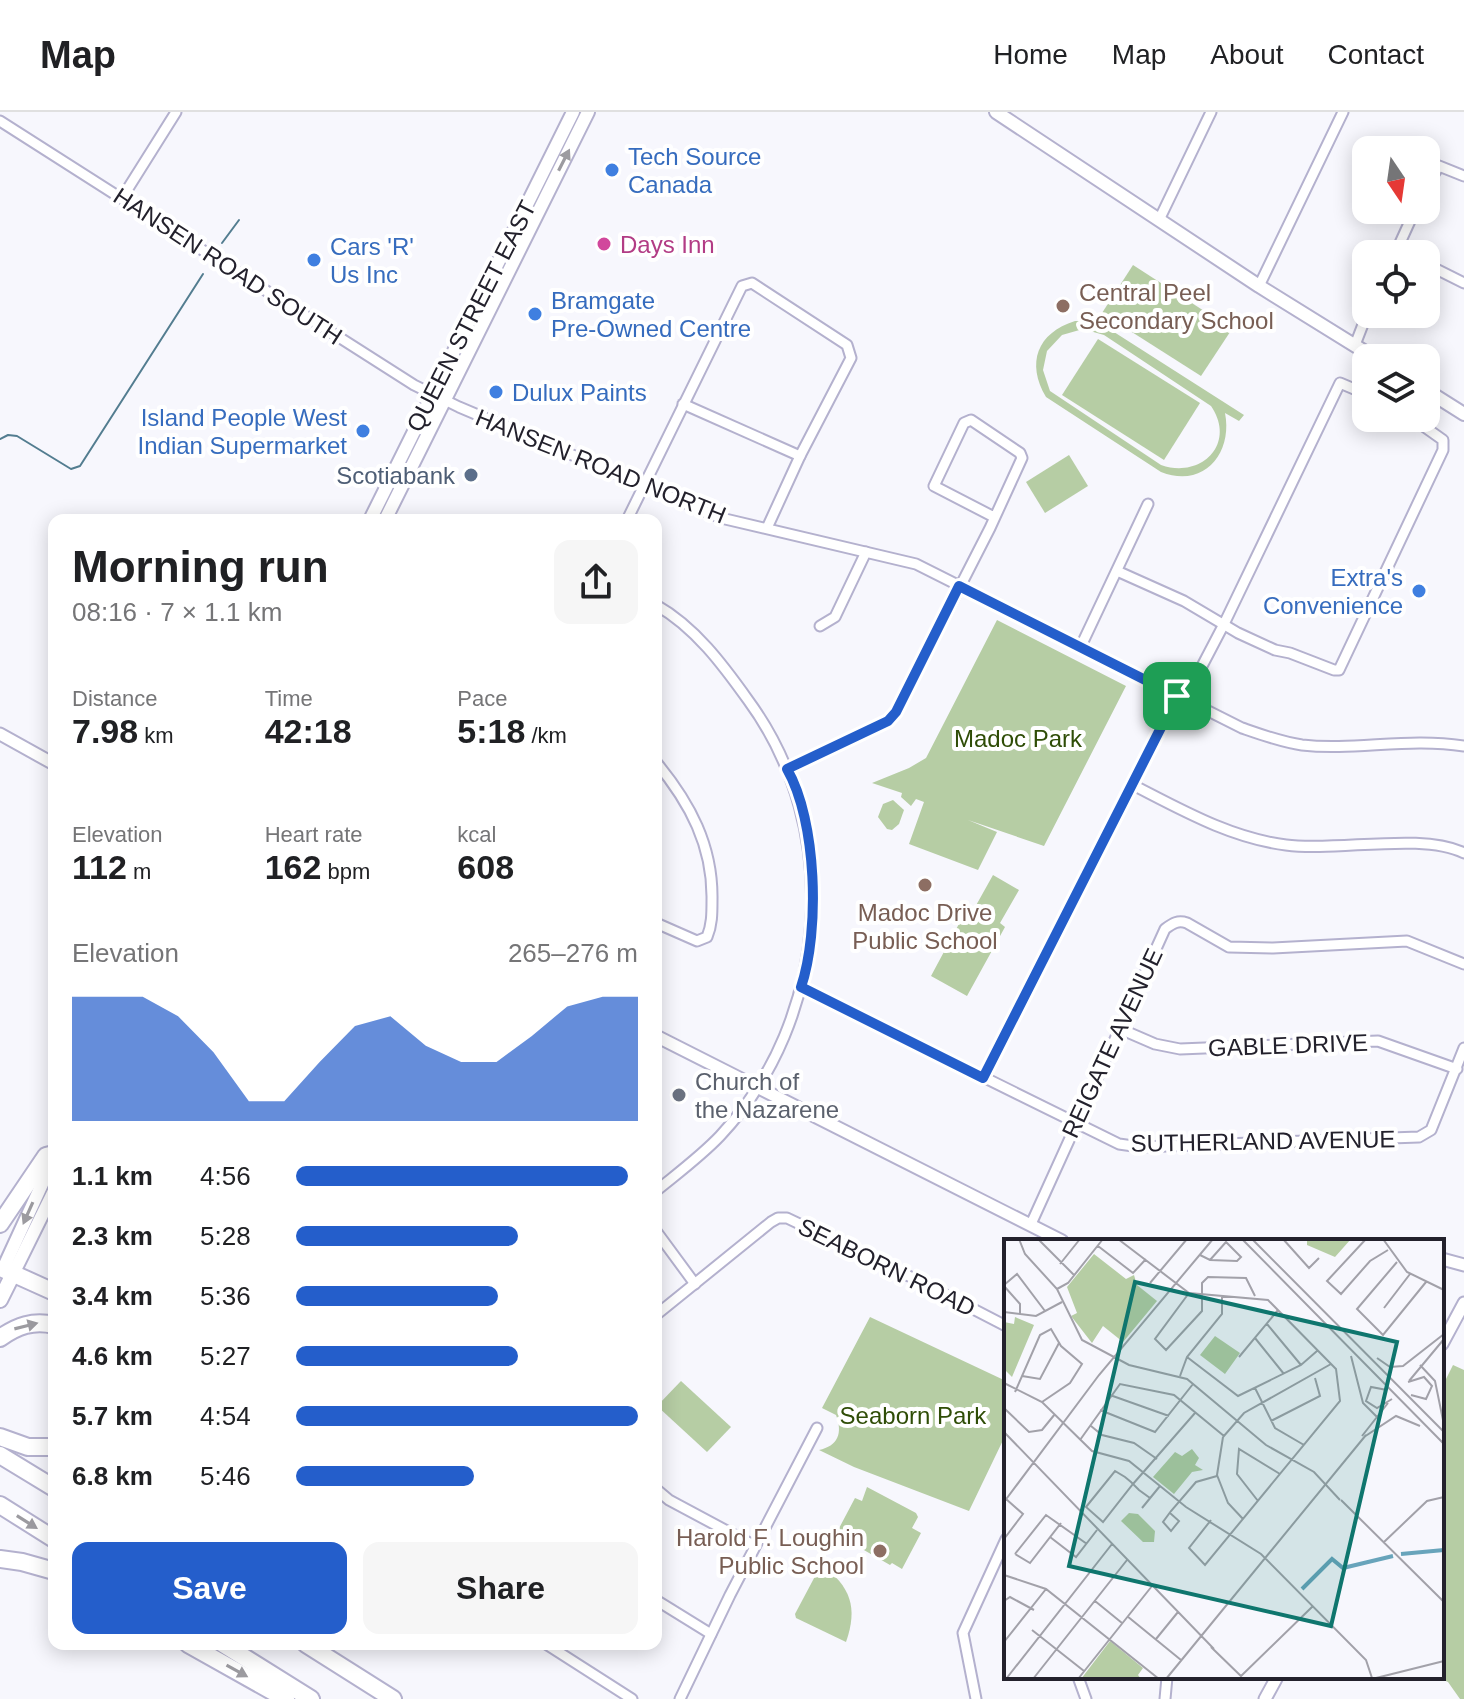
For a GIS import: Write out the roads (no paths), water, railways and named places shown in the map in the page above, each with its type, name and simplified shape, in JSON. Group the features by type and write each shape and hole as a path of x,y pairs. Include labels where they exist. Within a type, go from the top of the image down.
{"highway":[{"path":"0,1224 48,1156"},
{"path":"5,1272 48,1290"},
{"path":"0,1338 22,1325 48,1324"},
{"path":"0,1437 28,1447 48,1447"},
{"path":"0,1455 48,1484"},
{"path":"0,1505 48,1535"},
{"path":"0,1559 48,1569"},
{"path":"199,1650 286,1699"},
{"path":"233,1650 311,1699"},
{"path":"316,1650 393,1699"},
{"path":"331,1650 349,1671"}],"main road":[{"name":"QUEEN STREET EAST","path":"373,514 573,112"},
{"name":"QUEEN STREET EAST","path":"388,514 588,112"},
{"path":"996,112 1259,286 1353,344"},
{"path":"1440,399 1464,414"},
{"path":"0,1300 5,1272 48,1170"},
{"path":"5,1272 48,1201"}],"street":[{"path":"122,198 176,112"},
{"path":"1159,220 1211,112"},
{"path":"1259,286 1343,112"},
{"name":"HANSEN ROAD SOUTH","path":"0,121 432,394 459,407"},
{"path":"1440,166 1464,176"},
{"path":"1440,271 1464,283"},
{"path":"630,514 742,286 752,283 847,345 851,352 851,358 767,528"},
{"path":"983,1078 1177,696 1189,691 1224,624 1340,383 1352,388"},
{"path":"683,404 800,456"},
{"name":"HANSEN ROAD NORTH","path":"459,407 721,518 916,564 1242,728 1277,740 1305,745 1417,741 1464,746"},
{"path":"787,769 888,721 896,712 994,517 1022,458 1020,453 971,420 967,421 934,486 994,517"},
{"path":"1117,571 1184,601 1275,650 1339,670 1443,450 1443,440 1432,432"},
{"path":"1081,646 1148,504"},
{"path":"820,626 835,617 866,552"},
{"path":"662,610 699,638 761,717 787,769 802,812 814,882 809,948 787,1031 758,1086 722,1135 662,1186"},
{"path":"0,734 48,761"},
{"path":"662,770 687,803 703,835 712,876 711,927 707,937 697,941 662,926"},
{"path":"1131,784 1216,826 1269,842 1307,847 1429,844 1450,846 1464,853"},
{"name":"REIGATE AVENUE","path":"1031,1224 1165,929 1180,921 1229,947 1273,948 1407,941 1464,964"},
{"name":"SUTHERLAND AVENUE","path":"801,987 1119,1144 1140,1147 1419,1137 1431,1130 1464,1048"},
{"name":"GABLE DRIVE","path":"1118,1028 1155,1044 1180,1049 1378,1041 1457,1069"},
{"path":"662,1039 1058,1239"},
{"name":"SEABORN ROAD","path":"662,1310 771,1222 787,1218 1004,1325"},
{"path":"662,1239 695,1284"},
{"path":"1444,1260 1464,1265"},
{"path":"1444,1340 1464,1303"},
{"path":"680,1699 817,1428"},
{"path":"662,1494 755,1546"},
{"path":"976,1699 963,1633 1004,1543"},
{"path":"662,1604 711,1634"},
{"path":"555,1650 632,1699"},
{"path":"1079,1679 1086,1699"},
{"path":"1165,1699 1167,1679"},
{"path":"1265,1699 1276,1679"}],"waterway":[{"path":"222,243 239,220"},
{"path":"0,439 8,435 17,436 71,469 80,466 203,274"}],"place":[{"name":"Tech Source Canada","path":"612,170"},
{"name":"Days Inn","path":"604,244"},
{"name":"Cars 'R' Us Inc","path":"314,260"},
{"name":"Central Peel Secondary School","path":"1063,306"},
{"name":"Bramgate Pre-Owned Centre","path":"535,314"},
{"name":"Dulux Paints","path":"496,392"},
{"name":"Island People West Indian Supermarket","path":"363,431"},
{"name":"Scotiabank","path":"471,475"},
{"name":"Extra's Convenience","path":"1419,591"},
{"name":"Madoc Drive Public School","path":"925,885"},
{"name":"Church of the Nazarene","path":"679,1095"},
{"name":"Harold F. Loughin Public School","path":"880,1551"}],"park label":[{"name":"Madoc Park","path":"1018,738"},
{"name":"Seaborn Park","path":"913,1415"}]}
